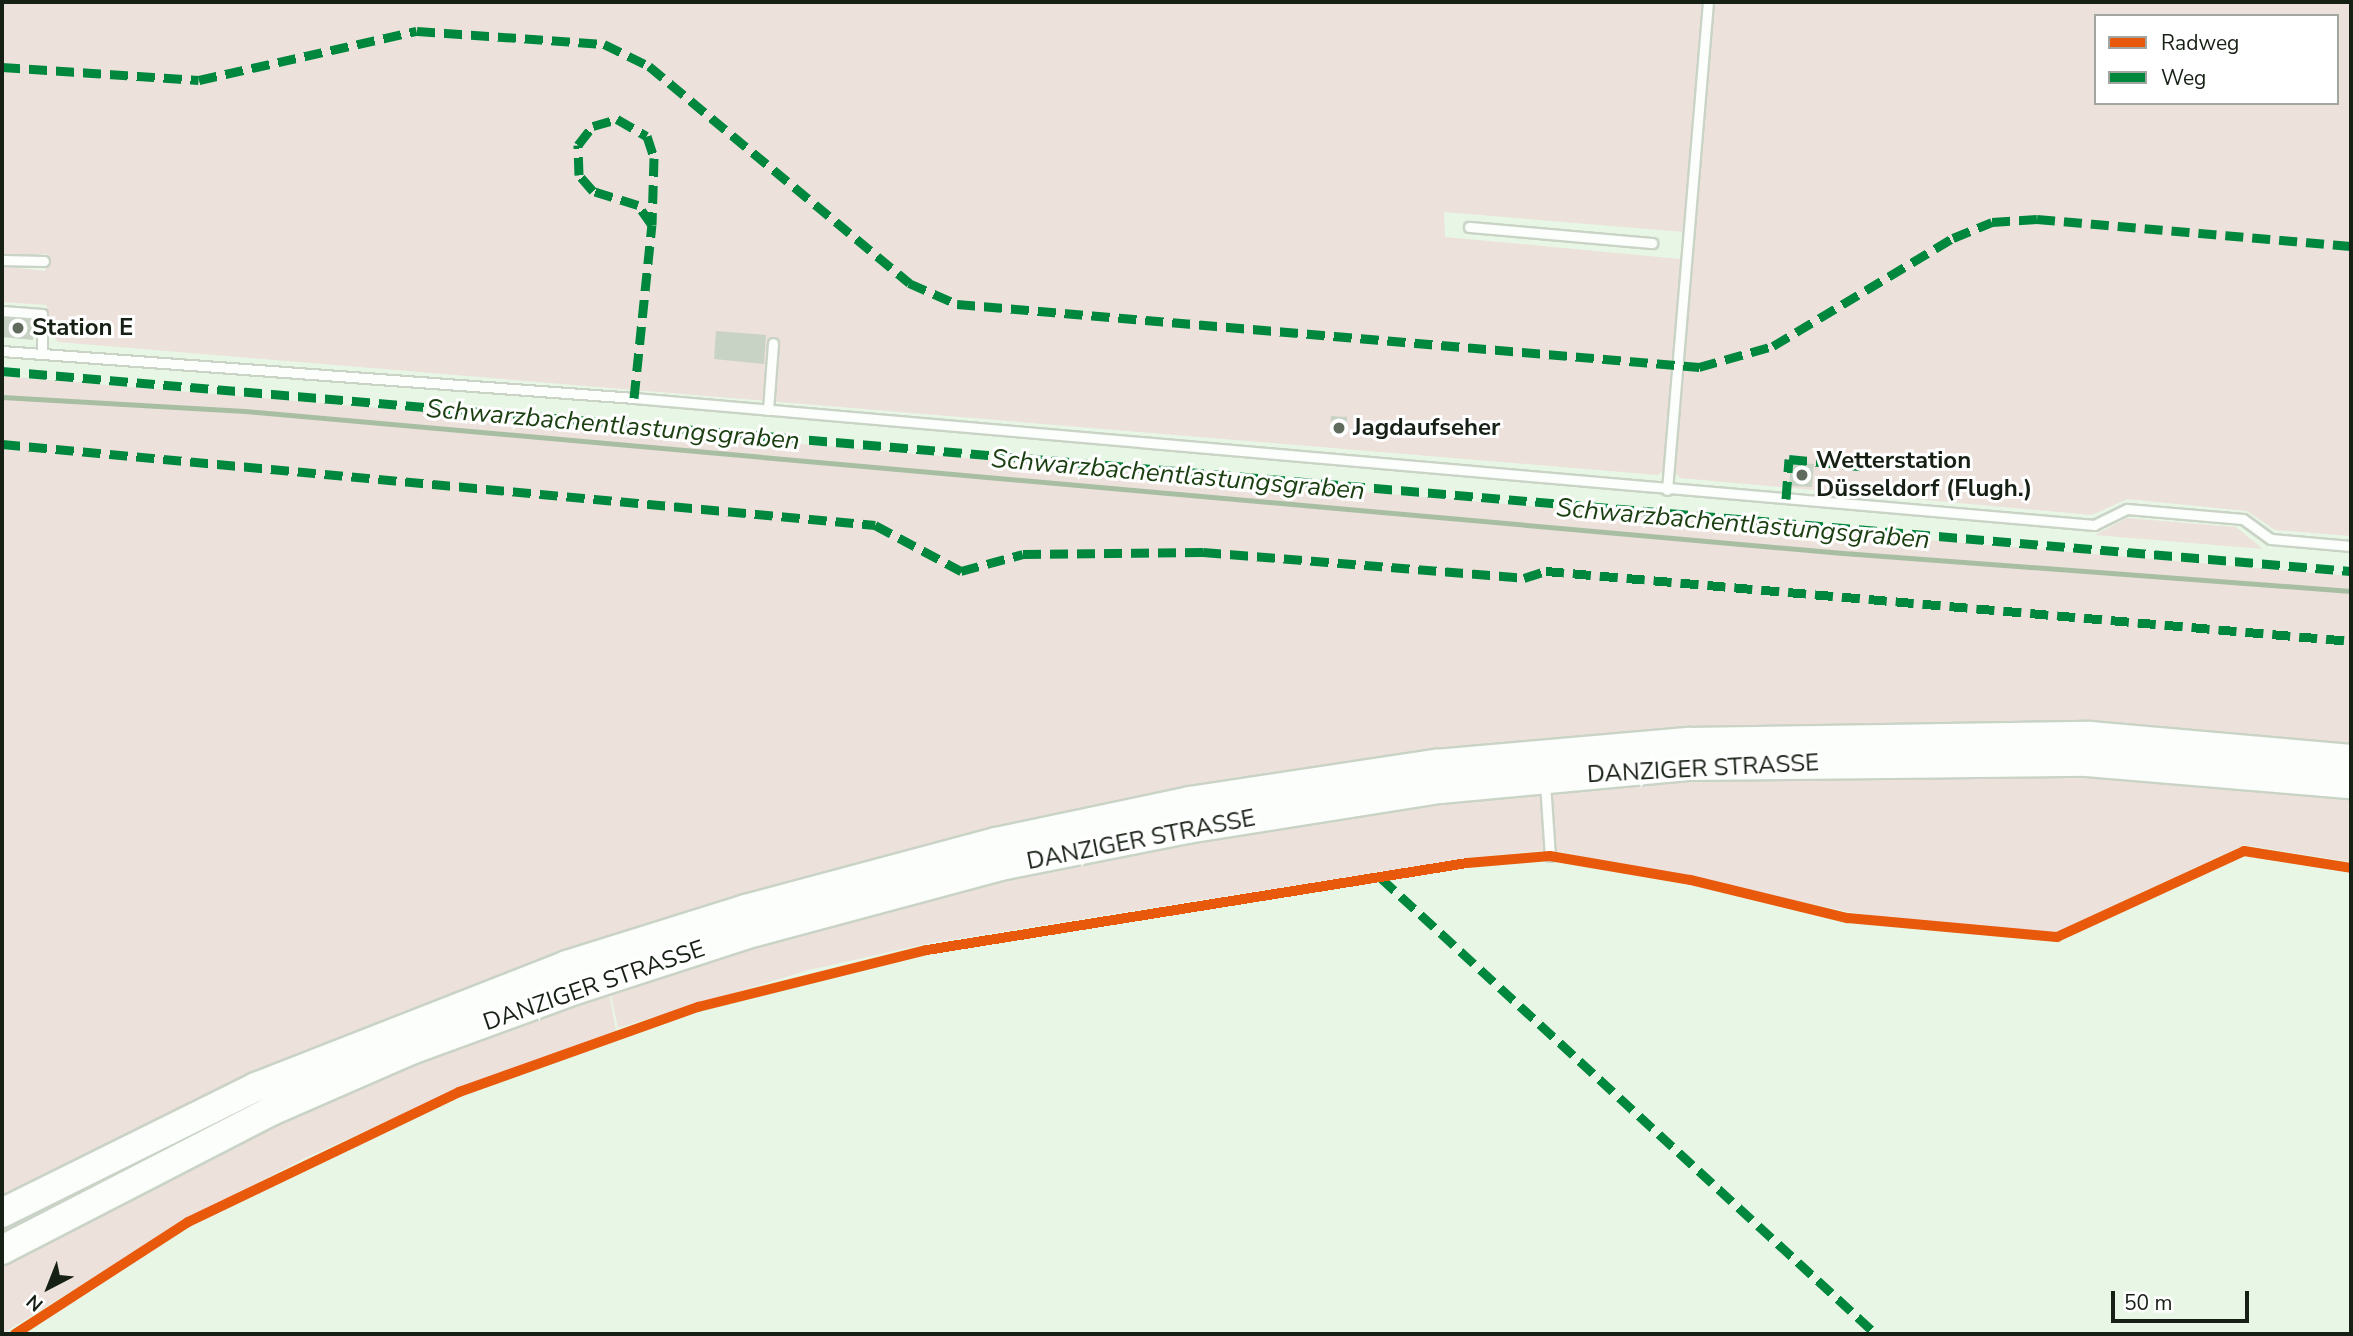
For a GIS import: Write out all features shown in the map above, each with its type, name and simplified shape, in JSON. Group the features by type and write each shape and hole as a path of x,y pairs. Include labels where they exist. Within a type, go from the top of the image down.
{"highway":[{"name":"DANZIGER STRASSE","path":"2,1213 256,1087 567,965 930,860 1190,801 1436,764 1690,742 2090,736 2351,760"},
{"name":"DANZIGER STRASSE","path":"2,1250 146,1170 411,1050 755,932 1005,865 1174,832 1545,778 1688,766 1963,759 2170,766 2351,784"}],"lane":[{"path":"1667,490 1708,2"},
{"path":"1469,228 1652,243"},
{"path":"2,260 44,261"},
{"path":"2,311 42,314 42,354"},
{"path":"768,410 774,343"},
{"path":"2,351 768,410 2094,525 2127,509 2230,517 2243,519 2271,540 2351,546"},
{"path":"1545,778 1550,856"}],"shaded area":[{"path":"2,2 1703,2 1684,232 1444,212 1445,237 1681,259 1665,468 1658,475 58,342 45,327 47,305 2,302 2,266 45,271 47,254 2,255"},
{"path":"1714,2 2351,2 2351,536 2275,530 2247,511 2127,499 2092,515 1680,478 1673,469"},
{"path":"2,376 2351,576 2351,862 2244,845 2056,932 1947,927 1849,912 1551,850 1466,858 925,944 809,970 618,1028 600,941 616,1031 457,1090 303,1159 185,1221 2,1334"},
{"path":"2127,518 2236,527 2263,549 2095,535"}],"building":[{"name":"Station E","path":"2,318 35,320 33,340 2,337"},
{"path":"716,331 766,335 764,364 714,359"},
{"name":"Jagdaufseher","path":"1331,416 1347,417 1346,436 1330,434"},
{"name":"Wetterstation Düsseldorf (Flugh.)","path":"1791,462 1814,464 1812,487 1789,486"}],"waterway":[{"name":"Schwarzbachentlastungsgraben","path":"2,397 245,411 1843,553 2351,591"}],"marked path":[{"path":"2,67 199,80 417,31 604,44 649,66 909,283 957,304 1699,367 1773,346 1953,238 1992,222 2037,219 2351,246"},
{"path":"634,398 652,225 638,205 593,191 579,175 578,145 593,126 617,119 647,136 654,158 652,225"},
{"path":"2,371 2351,571"},
{"path":"2,444 875,525 961,571 1023,554 1203,552 1524,578 1546,571 2351,641"},
{"path":"1786,499 1789,459 1869,467"},
{"path":"1381,878 1876,1334"}],"cycle path":[{"path":"15,1334 188,1222 459,1092 698,1007 927,950 1467,863 1550,856 1691,880 1847,918 2057,937 2244,851 2351,868"}],"place":[{"name":"Station E","path":"18,328"},
{"name":"Jagdaufseher","path":"1339,428"},
{"name":"Wetterstation Düsseldorf (Flugh.)","path":"1802,475"}]}
